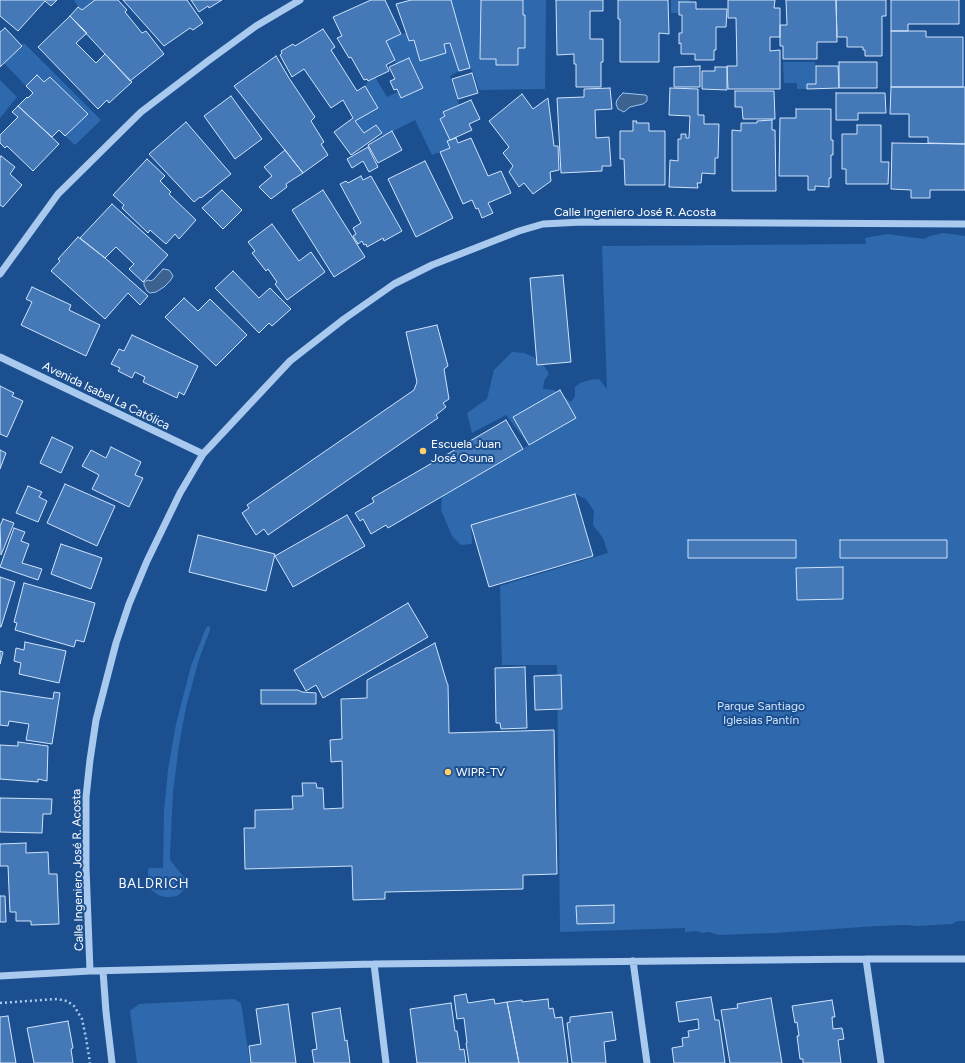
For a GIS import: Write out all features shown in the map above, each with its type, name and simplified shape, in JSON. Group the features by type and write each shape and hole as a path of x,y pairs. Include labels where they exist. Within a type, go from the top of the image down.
{"street":[{"path":"0,274 58,194 141,112 208,60 256,26 300,0"},
{"name":"Calle Ingeniero José R. Acosta","path":"90,971 86,868 86,797 96,720 116,643 129,604 157,539 203,454 290,361 344,319 394,284 425,268 519,231 543,224 582,222 965,224"},
{"name":"Avenida Isabel La Católica","path":"0,357 203,454"},
{"path":"0,976 90,971 374,964 866,958 965,959"},
{"path":"866,958 881,1063"},
{"path":"633,961 647,1063"},
{"path":"374,964 386,1063"},
{"path":"103,971 112,1063"}],"path":[{"path":"0,1003 57,1000 67,1001 74,1006 82,1019 90,1063"}],"green space":[{"path":"74,0 95,0 82,10 78,7"},
{"path":"451,0 546,0 545,89 479,90 473,72 470,68"},
{"path":"671,0 690,0 689,2 679,2 679,13 671,13"},
{"path":"406,33 409,41 414,40 420,60 446,53 444,44 450,43 459,71 450,76 459,105 443,112 445,116 440,119 450,140 447,142 450,148 432,155 415,120 383,136 376,125 364,133 355,121 377,108 365,86 368,81 375,77 387,97 398,92 402,98 423,87 410,58 396,64 386,41"},
{"path":"24,43 101,120 75,145 65,136 87,114 50,77 44,82 37,75 26,86 4,63"},
{"path":"783,62 815,62 816,84 807,89 797,89 797,83 784,83"},
{"path":"0,80 17,97 0,118"},
{"name":"Parque Santiago Iglesias Pantín","path":"943,233 965,236 965,921 957,921 952,924 919,926 879,926 718,935 709,932 685,932 685,928 560,932 557,665 502,665 500,586 608,553 603,538 593,525 594,511 586,499 575,494 471,525 472,544 461,545 452,536 441,510 442,496 529,445 506,415 472,433 467,413 487,399 494,370 512,352 524,353 533,357 545,367 549,374 544,381 543,389 554,390 571,402 575,396 575,387 580,383 599,379 607,389 602,246 866,244 865,238 887,234 924,239"},
{"path":"208,626 210,627 210,630 199,659 186,707 173,792 170,860 183,876 188,879 188,882 182,892 177,896 166,897 158,895 150,889 148,885 148,869 163,868 164,812 168,770 176,724 191,666"},
{"path":"234,999 241,1003 250,1063 137,1063 130,1011 139,1004"}],"shaded area":[{"path":"623,93 645,95 647,96 647,101 643,104 630,107 624,112 618,109 616,104 617,100"},
{"path":"163,269 169,270 173,276 164,287 156,292 150,293 147,291 144,282 154,279"}],"building":[{"path":"0,0 57,0 51,6 45,1 18,31 0,16"},
{"path":"95,0 118,0 127,10 125,12 142,33 146,31 164,54 130,81 70,16 78,7 82,10"},
{"path":"123,0 187,0 203,23 193,30 190,28 164,46"},
{"path":"191,0 222,0 199,12"},
{"path":"371,0 385,0 401,34 386,41 395,60 386,65 389,71 368,81 367,79 364,80 351,57 349,58 337,38 342,36 333,17"},
{"path":"411,0 451,0 470,68 459,71 450,43 444,44 446,53 420,61 414,40 409,41 396,4"},
{"path":"481,0 523,0 523,15 525,15 525,48 518,48 518,65 496,65 496,59 480,59"},
{"path":"556,0 603,0 603,11 590,11 590,39 603,39 601,87 576,87 576,64 574,64 574,54 557,55"},
{"path":"618,0 668,0 669,34 659,33 659,62 620,62 620,19 618,19"},
{"path":"728,0 775,0 774,8 780,8 780,37 770,37 770,51 780,50 780,89 728,89 727,66 737,66 736,18 728,18"},
{"path":"786,0 836,0 837,42 817,42 817,59 783,59 783,46 780,46 780,25 787,25"},
{"path":"836,0 886,0 886,16 882,16 882,56 865,56 865,50 863,50 863,47 847,47 847,37 837,37"},
{"path":"891,0 959,0 959,24 908,24 908,31 891,31"},
{"path":"679,2 696,2 696,9 727,9 726,27 716,27 716,50 714,50 714,60 695,60 695,54 681,54 679,33 682,33 682,15 679,15"},
{"path":"70,16 87,33 76,43 96,63 105,54 132,82 109,103 107,100 98,109 38,47"},
{"path":"5,28 22,46 0,67 0,32"},
{"path":"323,29 335,47 331,50 357,91 365,86 378,108 355,121 364,133 376,125 382,133 351,155 334,132 353,118 343,100 331,108 304,69 292,77 280,55 282,53 281,51 293,44 295,46"},
{"path":"891,31 926,31 926,37 963,37 963,87 891,87"},
{"path":"276,56 315,117 311,121 324,142 321,144 328,155 303,173 234,86"},
{"path":"409,58 423,88 401,98 397,89 394,90 390,81 395,79 389,67"},
{"path":"839,62 877,62 877,88 839,88"},
{"path":"700,66 700,87 674,87 674,67"},
{"path":"816,66 838,66 839,88 807,89 807,84 816,84"},
{"path":"715,67 727,67 727,90 702,89 702,71 715,71"},
{"path":"472,73 478,93 458,99 452,79"},
{"path":"37,75 44,82 50,77 88,114 65,136 59,130 52,137 18,106 33,93 26,86"},
{"path":"891,87 965,87 965,144 928,143 928,137 909,137 909,114 890,114"},
{"path":"610,88 612,109 595,110 596,138 609,137 611,166 602,166 602,171 561,173 557,98 584,97 584,89"},
{"path":"670,88 698,89 698,115 704,115 704,124 719,124 718,158 715,158 715,174 702,173 701,183 697,183 698,188 669,187 670,160 678,161 678,139 681,139 681,134 686,134 686,138 689,138 690,116 669,115"},
{"path":"735,91 774,91 775,119 743,119 742,107 735,107"},
{"path":"836,93 885,93 886,113 858,113 858,120 836,120"},
{"path":"522,94 533,109 548,98 554,146 558,146 559,170 550,172 551,181 533,194 524,183 519,187 509,172 513,166 503,153 509,147 489,121"},
{"path":"231,96 262,139 235,159 204,116"},
{"path":"471,100 480,119 469,124 472,130 450,140 440,119 445,116 443,112"},
{"path":"18,106 59,144 33,171 7,146 5,148 0,143 0,135 18,117 12,112"},
{"path":"796,109 831,109 831,140 833,140 833,155 831,155 831,178 829,178 829,187 815,186 815,190 808,190 808,176 779,176 780,118 796,118"},
{"path":"772,120 772,130 775,130 776,191 732,191 732,130 741,131 741,123 757,123 757,121"},
{"path":"633,121 637,121 636,123 649,123 649,131 665,131 665,185 625,185 624,159 620,159 620,131 633,131"},
{"path":"186,122 231,174 194,202 149,154"},
{"path":"857,125 881,125 881,162 889,162 888,184 846,184 846,169 842,169 842,134 857,134"},
{"path":"392,131 402,150 378,163 368,145"},
{"path":"456,138 458,143 471,138 488,176 501,171 511,193 488,203 493,213 482,218 478,208 476,209 472,200 463,204 440,152 450,148 447,141"},
{"path":"892,143 965,144 965,190 930,190 930,198 911,198 911,190 891,189"},
{"path":"368,147 378,167 369,172 363,161 352,168 347,159"},
{"path":"285,150 303,173 286,184 287,187 271,199 259,187 272,176 264,167"},
{"path":"1,156 15,167 10,174 22,185 3,207 0,205"},
{"path":"147,159 165,176 160,181 171,192 169,194 196,220 179,239 175,234 166,244 150,230 148,233 122,208 124,205 113,195"},
{"path":"425,161 453,218 416,237 388,179"},
{"path":"361,176 363,180 371,176 402,231 384,241 383,238 367,247 362,241 358,244 353,236 356,234 353,228 361,223 340,184 346,181 348,183"},
{"path":"222,190 242,210 223,229 202,208"},
{"path":"323,190 365,257 334,277 292,210"},
{"path":"112,204 168,255 143,282 129,269 134,264 116,247 105,258 80,238"},
{"path":"272,224 299,261 311,252 325,272 287,300 275,284 277,282 268,269 266,271 252,253 255,251 248,242"},
{"path":"78,237 105,258 148,296 140,305 128,293 105,319 51,271 60,261 58,259"},
{"path":"233,271 259,298 270,288 291,309 272,326 269,323 259,333 215,288"},
{"path":"563,275 571,362 537,365 530,278"},
{"path":"32,287 71,305 69,310 100,325 86,356 21,325 32,302 26,299"},
{"path":"184,298 198,311 210,299 247,335 216,366 165,317"},
{"path":"437,325 448,366 444,369 449,399 443,403 446,407 436,415 438,418 268,535 264,529 256,535 242,513 249,508 247,505 414,390 417,382 406,332"},
{"path":"132,335 198,366 184,395 179,392 177,398 143,382 145,377 135,372 132,378 118,371 120,368 111,364 119,349 124,351"},
{"path":"0,386 14,393 12,396 23,401 7,437 0,434"},
{"path":"560,390 576,418 529,445 513,417"},
{"path":"506,420 523,449 388,528 386,525 371,534 363,519 360,521 355,513 374,502 372,498"},
{"path":"52,437 73,447 61,473 40,463"},
{"path":"111,447 141,462 135,475 143,478 129,507 92,489 99,475 82,466 91,450 106,458"},
{"path":"0,450 6,453 0,469"},
{"path":"65,484 115,506 97,546 47,523"},
{"path":"28,486 42,492 39,497 47,501 38,522 16,513"},
{"path":"575,494 593,556 489,587 471,525"},
{"path":"347,515 365,546 293,587 275,556"},
{"path":"3,519 14,523 1,555 0,526"},
{"path":"14,528 25,532 21,541 29,544 22,563 42,569 38,580 0,567"},
{"path":"198,535 275,554 266,591 189,572"},
{"path":"688,540 796,540 796,558 688,558"},
{"path":"840,540 947,540 947,558 840,558"},
{"path":"61,544 102,558 91,589 51,574"},
{"path":"843,567 843,599 797,600 796,568"},
{"path":"0,577 15,582 1,627 0,627"},
{"path":"24,583 95,603 84,642 76,640 74,647 15,630 17,623 14,622"},
{"path":"408,603 428,637 323,698 316,685 306,691 294,670"},
{"path":"25,642 66,651 59,683 19,674 21,663 14,661 16,648 24,650"},
{"name":"WIPR-TV","path":"435,643 448,685 449,733 554,730 557,874 523,875 523,889 385,892 385,899 353,900 352,866 245,869 244,828 255,828 255,810 293,809 292,796 303,796 302,783 316,783 317,788 323,788 324,809 343,808 342,761 331,762 330,740 342,739 341,699 367,698 367,680"},
{"path":"0,651 3,652 0,664"},
{"path":"525,667 527,728 501,729 500,723 496,723 495,668"},
{"path":"561,675 562,709 535,710 534,676"},
{"path":"261,690 298,690 302,692 316,693 316,704 261,704"},
{"path":"0,691 53,699 54,692 60,693 52,744 26,740 29,724 9,721 8,726 0,725"},
{"path":"18,742 48,746 47,781 38,779 38,782 0,779 0,745 18,746"},
{"path":"0,798 52,799 51,814 43,814 42,833 0,832"},
{"path":"26,843 26,853 48,852 49,874 57,874 59,924 31,925 31,921 16,921 16,912 10,912 8,866 0,866 0,844"},
{"path":"0,896 5,896 6,922 0,922"},
{"path":"614,905 614,923 577,924 576,906"},
{"path":"466,994 468,1003 494,999 495,1004 507,1002 519,1063 469,1063 464,1018 457,1019 454,996"},
{"path":"711,997 715,1020 719,1020 725,1063 674,1063 672,1048 683,1046 682,1038 689,1037 688,1031 699,1029 698,1019 679,1022 676,1002"},
{"path":"771,998 782,1063 730,1063 721,1010 738,1008 737,1004"},
{"path":"548,999 549,1009 553,1008 555,1018 562,1017 568,1063 519,1063 507,1002"},
{"path":"832,1000 835,1017 832,1017 833,1029 842,1028 844,1039 838,1040 841,1063 803,1063 803,1059 800,1059 797,1022 795,1023 792,1006"},
{"path":"451,1003 455,1031 457,1031 460,1050 464,1049 466,1063 417,1063 410,1009"},
{"path":"288,1004 296,1063 251,1063 249,1046 261,1044 256,1009"},
{"path":"340,1008 350,1063 314,1063 312,1050 317,1049 312,1013"},
{"path":"612,1012 616,1040 604,1042 606,1063 572,1063 567,1023 570,1022 570,1017"},
{"path":"8,1016 16,1063 0,1063 0,1017"},
{"path":"68,1021 73,1048 71,1049 73,1063 34,1063 27,1028"}],"place":[{"name":"Escuela Juan José Osuna","path":"423,451"},
{"name":"WIPR-TV","path":"448,772"}],"district":[{"name":"BALDRICH","path":"154,884"}]}
